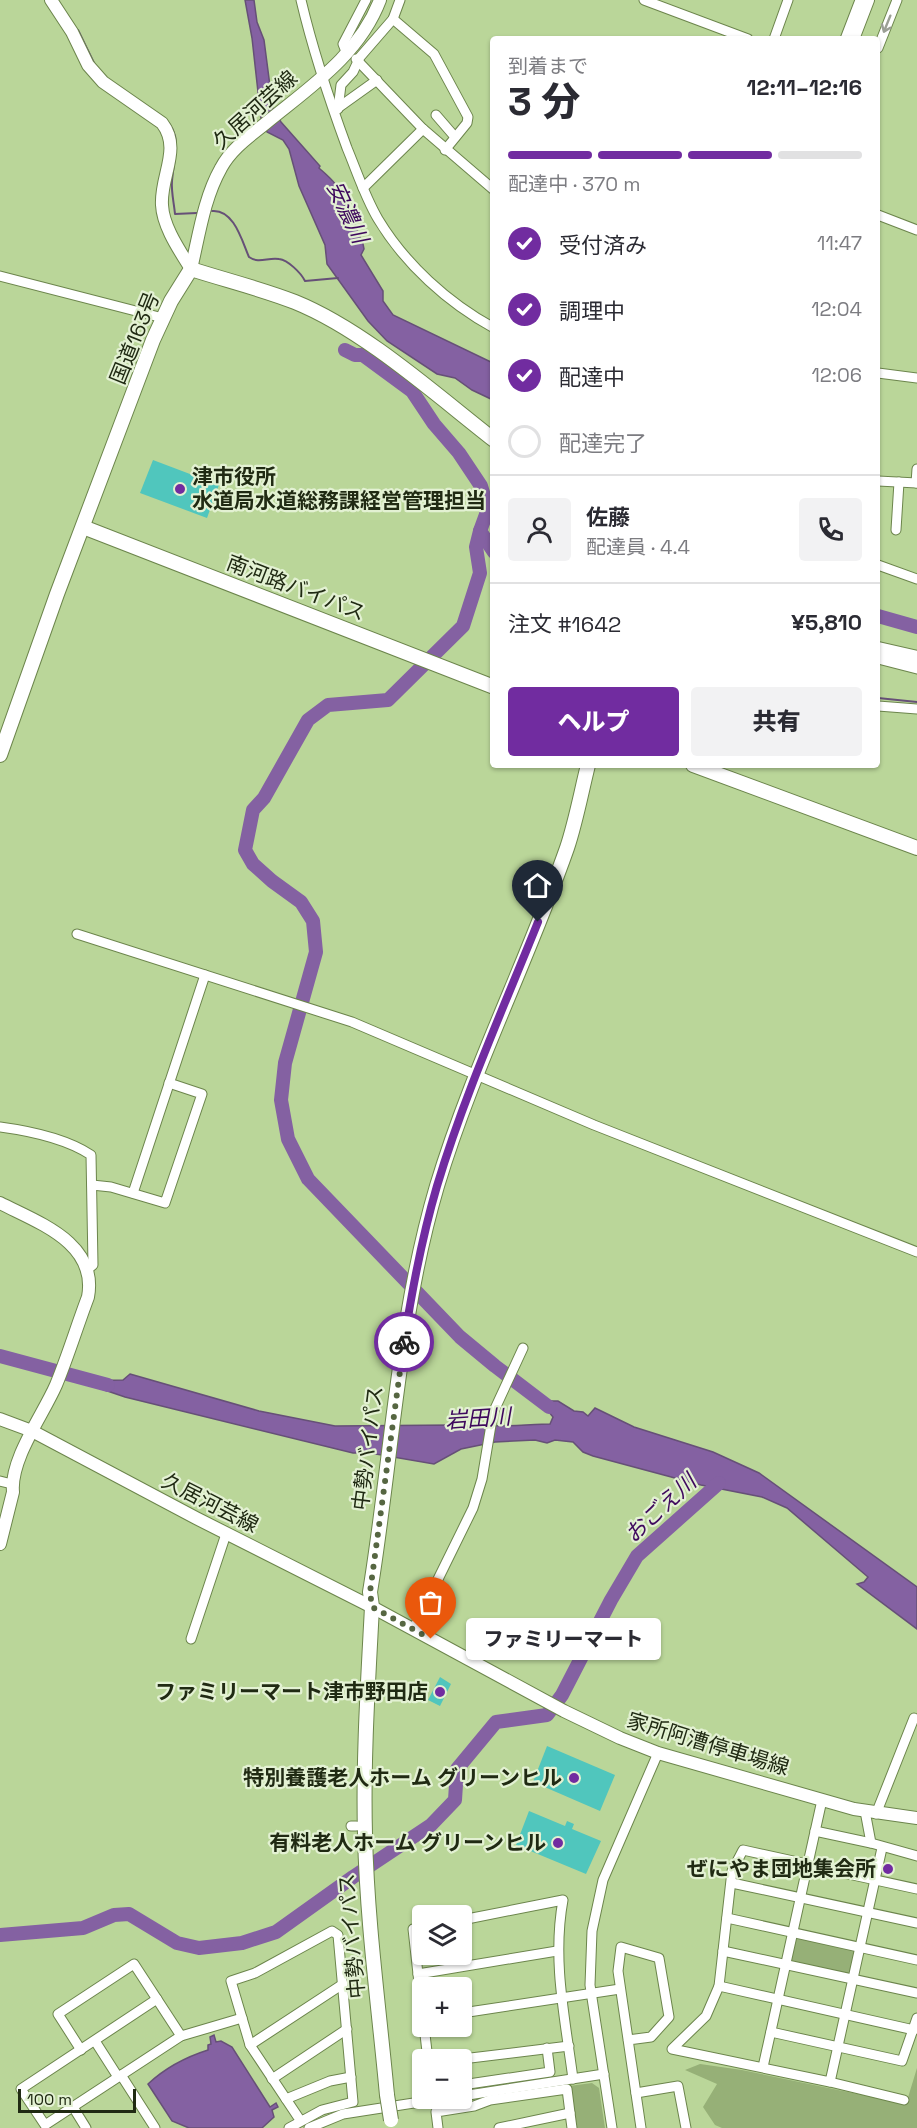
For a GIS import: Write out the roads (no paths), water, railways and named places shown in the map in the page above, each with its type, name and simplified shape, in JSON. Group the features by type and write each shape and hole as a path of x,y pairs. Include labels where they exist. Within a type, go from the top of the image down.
{"highway":[{"path":"853,36 867,0"},
{"name":"国道163号","path":"0,755 82,527 163,318 191,269"},
{"path":"191,269 295,302 314,311 378,352 490,437"},
{"name":"南河路バイパス","path":"82,527 490,685"},
{"path":"880,649 917,658"},
{"name":"中勢バイパス","path":"391,2124 369,1903 357,1829 366,1722 372,1607 370,1592 397,1386 420,1254 437,1188 476,1076 567,846 587,768"},
{"path":"701,768 917,848"}],"main road":[{"path":"51,0 72,32 88,65 103,82 162,123 170,136 171,153 162,208 175,242 191,269"},
{"name":"久居河芸線","path":"191,269 209,193 221,167 245,140 321,78 352,49 370,22 380,0"},
{"path":"0,1203 67,1241 76,1250 88,1269 88,1297 55,1387 6,1483 13,1492 0,1544"},
{"name":"久居河芸線","path":"0,1419 32,1431 226,1534 372,1607"},
{"name":"家所阿漕停車場線","path":"372,1607 564,1711 620,1738 658,1753 822,1800 871,1812 917,1818"}],"street":[{"path":"301,0 321,78 363,188 379,220 412,263 432,284 454,302 490,325"},
{"path":"345,49 343,44 366,0"},
{"path":"335,110 341,85 352,72 357,59 393,19 400,0"},
{"path":"644,0 740,36"},
{"path":"775,36 788,0"},
{"path":"846,36 860,0"},
{"path":"880,43 897,0"},
{"path":"393,19 434,54 468,117 467,123 445,150"},
{"path":"357,59 423,129 490,187"},
{"path":"335,110 377,80"},
{"path":"436,115 455,137"},
{"path":"363,188 423,129"},
{"path":"880,216 917,230"},
{"path":"0,276 163,318"},
{"path":"880,373 917,378"},
{"path":"880,481 916,483 917,469"},
{"path":"896,530 899,482"},
{"path":"880,566 917,579"},
{"path":"880,660 917,669"},
{"path":"880,706 917,709"},
{"path":"77,934 352,1022 476,1076 917,1252"},
{"path":"133,1193 205,975"},
{"path":"92,1185 111,1187 165,1203 202,1094 169,1083"},
{"path":"0,1127 38,1134 80,1148 91,1155 93,1265 88,1269"},
{"path":"413,1630 473,1508 482,1479 492,1417 501,1392 523,1348"},
{"path":"191,1639 226,1534"},
{"path":"871,1843 871,1812 914,1718"},
{"path":"612,2128 589,1959 598,1897 658,1753"},
{"path":"763,2067 822,1800"},
{"path":"815,1831 917,1856"},
{"path":"830,2082 882,1848"},
{"path":"904,2100 763,2067 672,2049 706,2016 719,1986 732,1871 743,1850 917,1889"},
{"path":"732,1883 917,1923"},
{"path":"472,1918 563,1900 558,1926 557,1951 561,1998 573,2079"},
{"path":"727,1918 917,1960"},
{"path":"289,2128 322,2110 353,2102 338,1935 332,1931 255,1974 231,1981 250,2045 300,2120"},
{"path":"628,2040 651,2037 669,2017 659,1958 621,1947 618,1971 620,1989 641,2128"},
{"path":"418,1974 557,1951"},
{"path":"723,1951 917,1993"},
{"path":"81,2050 58,2014 134,1964 181,2036"},
{"path":"417,1965 418,1977"},
{"path":"250,2045 343,1984"},
{"path":"719,1986 914,2030"},
{"path":"472,2011 620,1989"},
{"path":"157,1999 21,2089 45,2125 181,2036 242,2018"},
{"path":"771,2032 902,2061 917,2018"},
{"path":"272,2079 347,2029"},
{"path":"95,2041 155,2128"},
{"path":"472,2058 569,2046"},
{"path":"472,2084 550,2072 547,2048"},
{"path":"472,2094 604,2074"},
{"path":"286,2099 330,2081 351,2077"},
{"path":"636,2093 678,2086 686,2128"},
{"path":"438,2128 436,2112 474,2106 489,2100 567,2089 572,2128"},
{"path":"309,2128 343,2114 412,2103"},
{"path":"73,2107 86,2128"},
{"path":"499,2128 570,2113"}],"water":[{"path":"245,0 254,0 257,22 264,40 273,109 281,122 320,166 319,168 337,186 341,200 348,208 363,244 364,249 361,255 383,291 383,301 393,315 490,362 490,399 455,378 437,374 387,341 368,321 327,264 325,245 299,186 289,149 283,140 267,132 261,119 252,38"},
{"path":"130,1374 259,1411 335,1426 550,1424 553,1417 531,1390 550,1401 558,1401 588,1416 595,1408 634,1427 713,1452 759,1473 917,1587 917,1629 857,1584 864,1582 868,1577 787,1508 762,1497 701,1485 593,1456 583,1452 573,1442 555,1440 547,1443 535,1440 495,1442 461,1449 434,1464 370,1453 353,1453 125,1397 78,1381 123,1380"},
{"path":"214,2035 216,2042 221,2041 232,2047 270,2107 276,2103 278,2107 272,2110 274,2117 262,2128 189,2128 172,2121 148,2084 176,2064 208,2050 208,2045 211,2044 210,2037"}],"waterway":[{"path":"78,30 95,65"},
{"path":"156,112 165,119 175,135 176,152 172,185 175,214 197,213"},
{"path":"212,211 220,212 232,220 249,257 260,260 283,260 294,267 305,281 338,278"},
{"path":"345,350 355,355 363,355 412,391 434,424 459,453 481,486 488,509 480,531 490,546"},
{"path":"480,531 476,547 480,573 463,626 388,700 328,705 308,720 264,798 253,810 245,850 253,864 301,902 313,921 316,952 285,1063 281,1100 288,1139 308,1179 460,1337 549,1407"},
{"name":"安濃川","path":"880,617 917,627"},
{"path":"880,698 917,702"},
{"name":"岩田川","path":"0,1356 108,1385"},
{"name":"おごえ川","path":"0,1935 83,1928 114,1915 129,1914 177,1943 199,1948 242,1943 276,1932 431,1825 455,1800 457,1769 496,1722 547,1715 562,1695 611,1600 637,1556 719,1483"}],"place":[{"name":"津市役所 水道局水道総務課経営管理担当","path":"180,489"},
{"name":"ファミリーマート","path":"431,1639"},
{"name":"ファミリーマート津市野田店","path":"440,1692"},
{"name":"特別養護老人ホーム グリーンヒル","path":"574,1778"},
{"name":"有料老人ホーム グリーンヒル","path":"558,1843"},
{"name":"ぜにやま団地集会所","path":"888,1869"}]}
